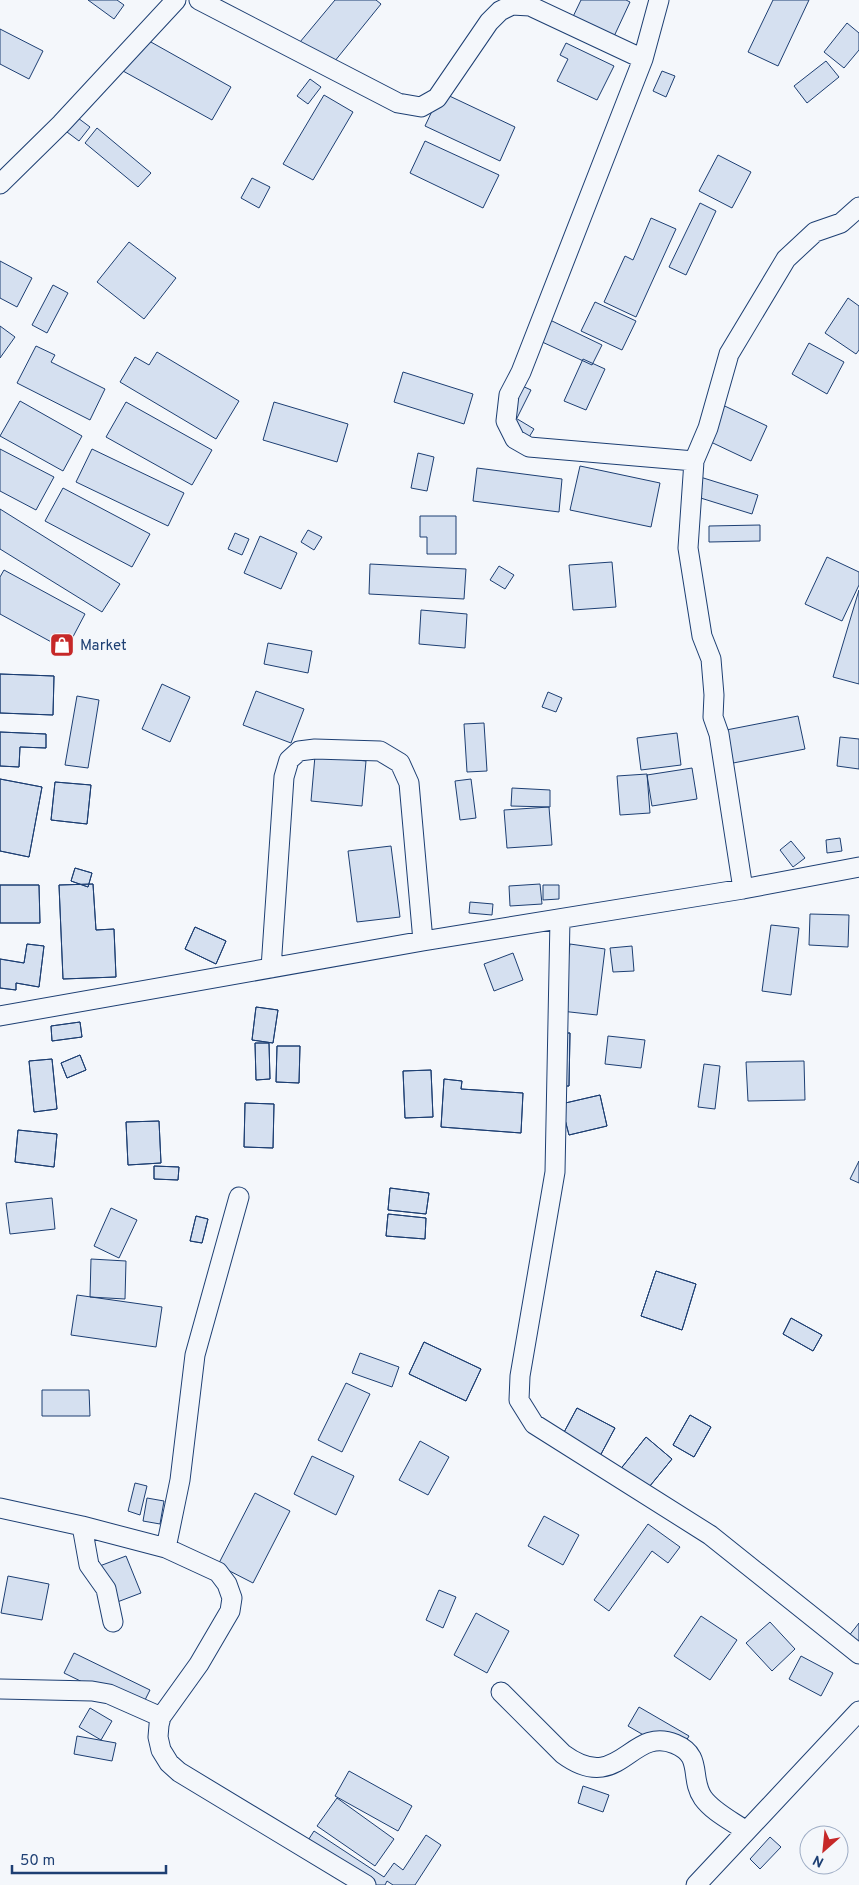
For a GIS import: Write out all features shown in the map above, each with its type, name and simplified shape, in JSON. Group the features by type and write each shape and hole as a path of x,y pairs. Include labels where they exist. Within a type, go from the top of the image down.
{"street":[{"path":"0,184 61,124 176,0"},
{"path":"199,0 398,103 421,107 437,98 489,22 500,11 512,5 530,6 643,59"},
{"path":"659,0 643,59 521,372 509,395 506,421 515,439 529,447 694,461"},
{"path":"743,889 719,734 713,717 714,695 710,659 702,636 688,548 694,461 708,428 729,354 786,259 815,232 841,223 859,207"},
{"path":"271,968 284,777 289,760 299,751 315,749 380,751 400,763 409,783 423,941"},
{"path":"0,1016 423,941 743,889 859,867"},
{"path":"560,918 555,1172 520,1376 519,1400 534,1424 710,1535 859,1654"},
{"path":"166,1548 179,1488 195,1355 239,1197"},
{"path":"0,1508 82,1526 166,1548 218,1572 227,1584 232,1598 230,1611 200,1664 161,1717 158,1725 161,1750 169,1763 179,1772 366,1885"},
{"path":"82,1526 89,1565 106,1589 113,1622"},
{"path":"0,1689 92,1691 117,1697 161,1717"},
{"path":"501,1692 564,1754 574,1762 587,1767 602,1768 614,1764 653,1741 664,1740 686,1750 692,1757 702,1798 746,1831"},
{"path":"696,1885 856,1719"}],"building":[{"path":"88,0 117,0 124,5 114,19"},
{"path":"335,0 376,0 381,4 330,67 300,42"},
{"path":"581,0 626,0 630,2 610,45 569,25"},
{"path":"773,0 809,0 778,66 748,52"},
{"path":"847,23 859,33 859,50 844,68 824,52"},
{"path":"0,29 43,51 29,79 0,64"},
{"path":"142,37 231,87 212,120 123,71"},
{"path":"566,43 614,66 597,100 557,81 568,59 560,55"},
{"path":"826,61 839,77 807,103 794,86"},
{"path":"662,71 675,76 666,97 653,91"},
{"path":"310,79 321,87 308,104 297,96"},
{"path":"441,92 515,127 500,161 425,126"},
{"path":"324,95 353,112 313,180 283,164"},
{"path":"78,118 90,127 79,141 67,132"},
{"path":"97,128 151,173 138,187 85,143"},
{"path":"425,141 499,175 483,208 410,173"},
{"path":"718,155 751,172 732,208 699,191"},
{"path":"252,178 270,187 259,208 241,198"},
{"path":"700,203 716,211 686,275 669,267"},
{"path":"651,218 676,229 636,317 604,302 625,256 633,260"},
{"path":"129,242 176,278 144,319 97,282"},
{"path":"0,261 32,278 17,307 0,298"},
{"path":"53,285 68,293 47,333 32,325"},
{"path":"848,298 859,306 859,350 856,354 825,333"},
{"path":"595,302 636,321 622,350 581,331"},
{"path":"550,320 602,345 592,365 540,341"},
{"path":"0,326 15,337 0,358"},
{"path":"809,343 844,362 827,394 792,374"},
{"path":"36,346 55,355 51,362 105,389 90,420 17,383"},
{"path":"157,352 239,401 216,439 120,382 135,357 149,365"},
{"path":"583,359 605,369 586,410 564,401"},
{"path":"403,372 473,394 464,424 394,402"},
{"path":"518,384 531,390 517,418 505,413"},
{"path":"712,400 767,426 751,461 696,435"},
{"path":"20,401 82,436 63,471 0,436"},
{"path":"126,402 212,450 192,485 106,437"},
{"path":"274,402 348,424 337,462 263,440"},
{"path":"509,414 534,429 526,442"},
{"path":"0,449 54,477 36,510 0,491"},
{"path":"92,449 184,493 168,526 76,482"},
{"path":"418,453 434,457 427,491 411,488"},
{"path":"580,466 660,483 651,527 570,510"},
{"path":"477,468 562,479 559,512 473,501"},
{"path":"697,476 758,495 752,514 691,495"},
{"path":"63,488 150,534 132,567 45,521"},
{"path":"0,509 120,584 102,612 0,549"},
{"path":"420,516 456,516 456,554 427,554 427,537 420,537"},
{"path":"760,525 760,541 709,542 709,526"},
{"path":"308,530 322,537 314,550 301,542"},
{"path":"235,533 249,539 242,555 228,549"},
{"path":"260,536 297,553 281,589 244,573"},
{"path":"827,557 859,572 859,585 842,621 805,604"},
{"path":"612,562 616,607 573,610 569,565"},
{"path":"370,564 466,569 464,599 369,594"},
{"path":"499,566 514,575 505,589 490,580"},
{"path":"4,570 85,614 66,650 0,614 0,577"},
{"path":"859,590 859,684 833,677"},
{"path":"421,610 467,614 465,648 419,644"},
{"path":"268,643 312,651 308,673 264,664"},
{"path":"0,674 54,676 53,715 0,713"},
{"path":"0,674 54,676 53,715 0,713"},
{"path":"162,684 190,697 170,742 142,729"},
{"path":"256,691 304,709 291,743 243,725"},
{"path":"548,692 562,698 556,712 542,707"},
{"path":"77,696 99,700 88,768 65,765"},
{"path":"798,716 805,749 723,765 716,732"},
{"path":"484,723 487,771 467,772 464,724"},
{"path":"0,732 46,734 46,748 20,747 19,767 0,766"},
{"path":"0,732 46,734 46,748 20,747 19,767 0,766"},
{"path":"677,733 681,765 641,770 637,738"},
{"path":"840,737 859,739 859,769 837,766"},
{"path":"315,756 366,761 362,806 311,801"},
{"path":"692,768 697,799 652,806 647,775"},
{"path":"647,774 650,813 620,815 617,776"},
{"path":"0,779 42,787 29,857 0,851"},
{"path":"0,779 42,787 29,857 0,851"},
{"path":"471,779 476,818 460,820 455,781"},
{"path":"55,782 91,785 87,824 51,820"},
{"path":"55,782 91,785 87,824 51,820"},
{"path":"512,788 550,790 550,807 511,806"},
{"path":"549,807 552,845 507,848 504,810"},
{"path":"840,838 842,851 827,853 826,840"},
{"path":"791,841 805,858 793,867 780,850"},
{"path":"391,846 400,917 357,922 348,851"},
{"path":"75,868 92,873 88,887 71,881"},
{"path":"75,868 92,873 88,887 71,881"},
{"path":"93,884 96,930 114,929 116,977 63,979 59,885"},
{"path":"93,884 96,930 114,929 116,977 63,979 59,885"},
{"path":"540,884 542,904 510,906 509,886"},
{"path":"0,885 39,885 40,923 0,923"},
{"path":"0,885 39,885 40,923 0,923"},
{"path":"543,885 559,885 559,899 543,900"},
{"path":"470,902 493,904 492,915 469,913"},
{"path":"810,914 849,915 848,947 809,945"},
{"path":"771,925 799,928 791,995 762,991"},
{"path":"195,927 226,941 216,964 185,949"},
{"path":"195,927 226,941 216,964 185,949"},
{"path":"27,944 44,946 39,987 16,983 16,990 0,988 0,959 24,963"},
{"path":"27,944 44,946 39,987 16,983 16,990 0,988 0,959 24,963"},
{"path":"570,944 605,949 597,1015 561,1011"},
{"path":"632,946 634,971 613,972 610,948"},
{"path":"513,953 523,980 494,991 484,964"},
{"path":"256,1007 278,1010 273,1043 252,1040"},
{"path":"256,1007 278,1010 273,1043 252,1040"},
{"path":"80,1022 82,1037 52,1041 51,1026"},
{"path":"80,1022 82,1037 52,1041 51,1026"},
{"path":"556,1033 570,1033 569,1086 554,1086"},
{"path":"556,1033 570,1033 569,1086 554,1086"},
{"path":"608,1036 645,1040 641,1068 605,1064"},
{"path":"255,1043 269,1043 270,1079 256,1080"},
{"path":"255,1043 269,1043 270,1079 256,1080"},
{"path":"277,1046 300,1046 299,1083 276,1082"},
{"path":"277,1046 300,1046 299,1083 276,1082"},
{"path":"80,1055 86,1070 67,1078 61,1063"},
{"path":"80,1055 86,1070 67,1078 61,1063"},
{"path":"52,1059 57,1109 34,1112 29,1061"},
{"path":"52,1059 57,1109 34,1112 29,1061"},
{"path":"804,1061 805,1100 748,1101 746,1062"},
{"path":"704,1064 720,1066 715,1109 698,1107"},
{"path":"431,1070 433,1117 405,1118 403,1071"},
{"path":"431,1070 433,1117 405,1118 403,1071"},
{"path":"444,1079 462,1081 461,1089 523,1093 521,1133 441,1127"},
{"path":"444,1079 462,1081 461,1089 523,1093 521,1133 441,1127"},
{"path":"600,1095 607,1126 569,1135 561,1104"},
{"path":"600,1095 607,1126 569,1135 561,1104"},
{"path":"245,1103 274,1104 273,1148 244,1147"},
{"path":"245,1103 274,1104 273,1148 244,1147"},
{"path":"159,1121 161,1163 128,1165 126,1122"},
{"path":"159,1121 161,1163 128,1165 126,1122"},
{"path":"18,1130 57,1134 54,1167 15,1162"},
{"path":"18,1130 57,1134 54,1167 15,1162"},
{"path":"859,1161 859,1183 850,1179"},
{"path":"154,1166 179,1167 178,1180 154,1179"},
{"path":"154,1166 179,1167 178,1180 154,1179"},
{"path":"390,1188 429,1193 426,1214 388,1210"},
{"path":"390,1188 429,1193 426,1214 388,1210"},
{"path":"52,1198 55,1229 10,1234 6,1203"},
{"path":"111,1208 137,1220 119,1258 94,1246"},
{"path":"388,1214 426,1218 425,1239 386,1236"},
{"path":"388,1214 426,1218 425,1239 386,1236"},
{"path":"196,1216 208,1219 202,1243 190,1241"},
{"path":"196,1216 208,1219 202,1243 190,1241"},
{"path":"91,1259 126,1261 125,1299 90,1297"},
{"path":"656,1271 696,1284 682,1330 641,1316"},
{"path":"656,1271 696,1284 682,1330 641,1316"},
{"path":"77,1295 162,1307 156,1347 71,1335"},
{"path":"791,1318 822,1335 813,1351 783,1334"},
{"path":"791,1318 822,1335 813,1351 783,1334"},
{"path":"424,1342 481,1369 466,1401 409,1374"},
{"path":"424,1342 481,1369 466,1401 409,1374"},
{"path":"360,1353 399,1367 392,1387 352,1373"},
{"path":"346,1383 370,1394 342,1452 318,1440"},
{"path":"42,1390 89,1390 90,1416 42,1416"},
{"path":"577,1408 615,1428 600,1456 562,1436"},
{"path":"577,1408 615,1428 600,1456 562,1436"},
{"path":"690,1415 711,1427 694,1457 673,1445"},
{"path":"690,1415 711,1427 694,1457 673,1445"},
{"path":"646,1437 672,1459 645,1492 619,1471"},
{"path":"646,1437 672,1459 645,1492 619,1471"},
{"path":"420,1441 449,1457 428,1495 399,1480"},
{"path":"312,1456 354,1476 336,1515 294,1494"},
{"path":"135,1483 147,1486 140,1515 128,1511"},
{"path":"255,1493 290,1511 253,1583 218,1565"},
{"path":"147,1498 164,1501 160,1524 143,1521"},
{"path":"544,1516 579,1535 563,1565 528,1546"},
{"path":"648,1524 680,1547 668,1563 652,1551 609,1611 594,1600"},
{"path":"126,1556 141,1593 112,1604 97,1567"},
{"path":"8,1576 49,1584 42,1620 1,1613"},
{"path":"439,1590 456,1597 443,1628 426,1620"},
{"path":"476,1613 509,1631 487,1673 454,1655"},
{"path":"701,1616 737,1640 710,1680 674,1656"},
{"path":"770,1622 795,1649 772,1671 746,1643"},
{"path":"859,1623 859,1647 848,1637"},
{"path":"74,1653 150,1690 140,1710 64,1673"},
{"path":"801,1656 833,1673 821,1696 789,1679"},
{"path":"639,1707 689,1736 678,1755 628,1726"},
{"path":"90,1708 112,1721 101,1740 79,1727"},
{"path":"77,1736 116,1743 112,1761 74,1754"},
{"path":"349,1771 412,1806 398,1831 335,1796"},
{"path":"583,1786 609,1795 603,1812 578,1803"},
{"path":"337,1798 394,1839 375,1866 317,1826"},
{"path":"314,1831 384,1877 394,1863 403,1870 426,1835 441,1845 415,1885 393,1885 387,1881 385,1885 365,1885 305,1845"},
{"path":"770,1837 781,1847 760,1869 750,1859"}],"place":[{"name":"Market","path":"62,645"}]}
